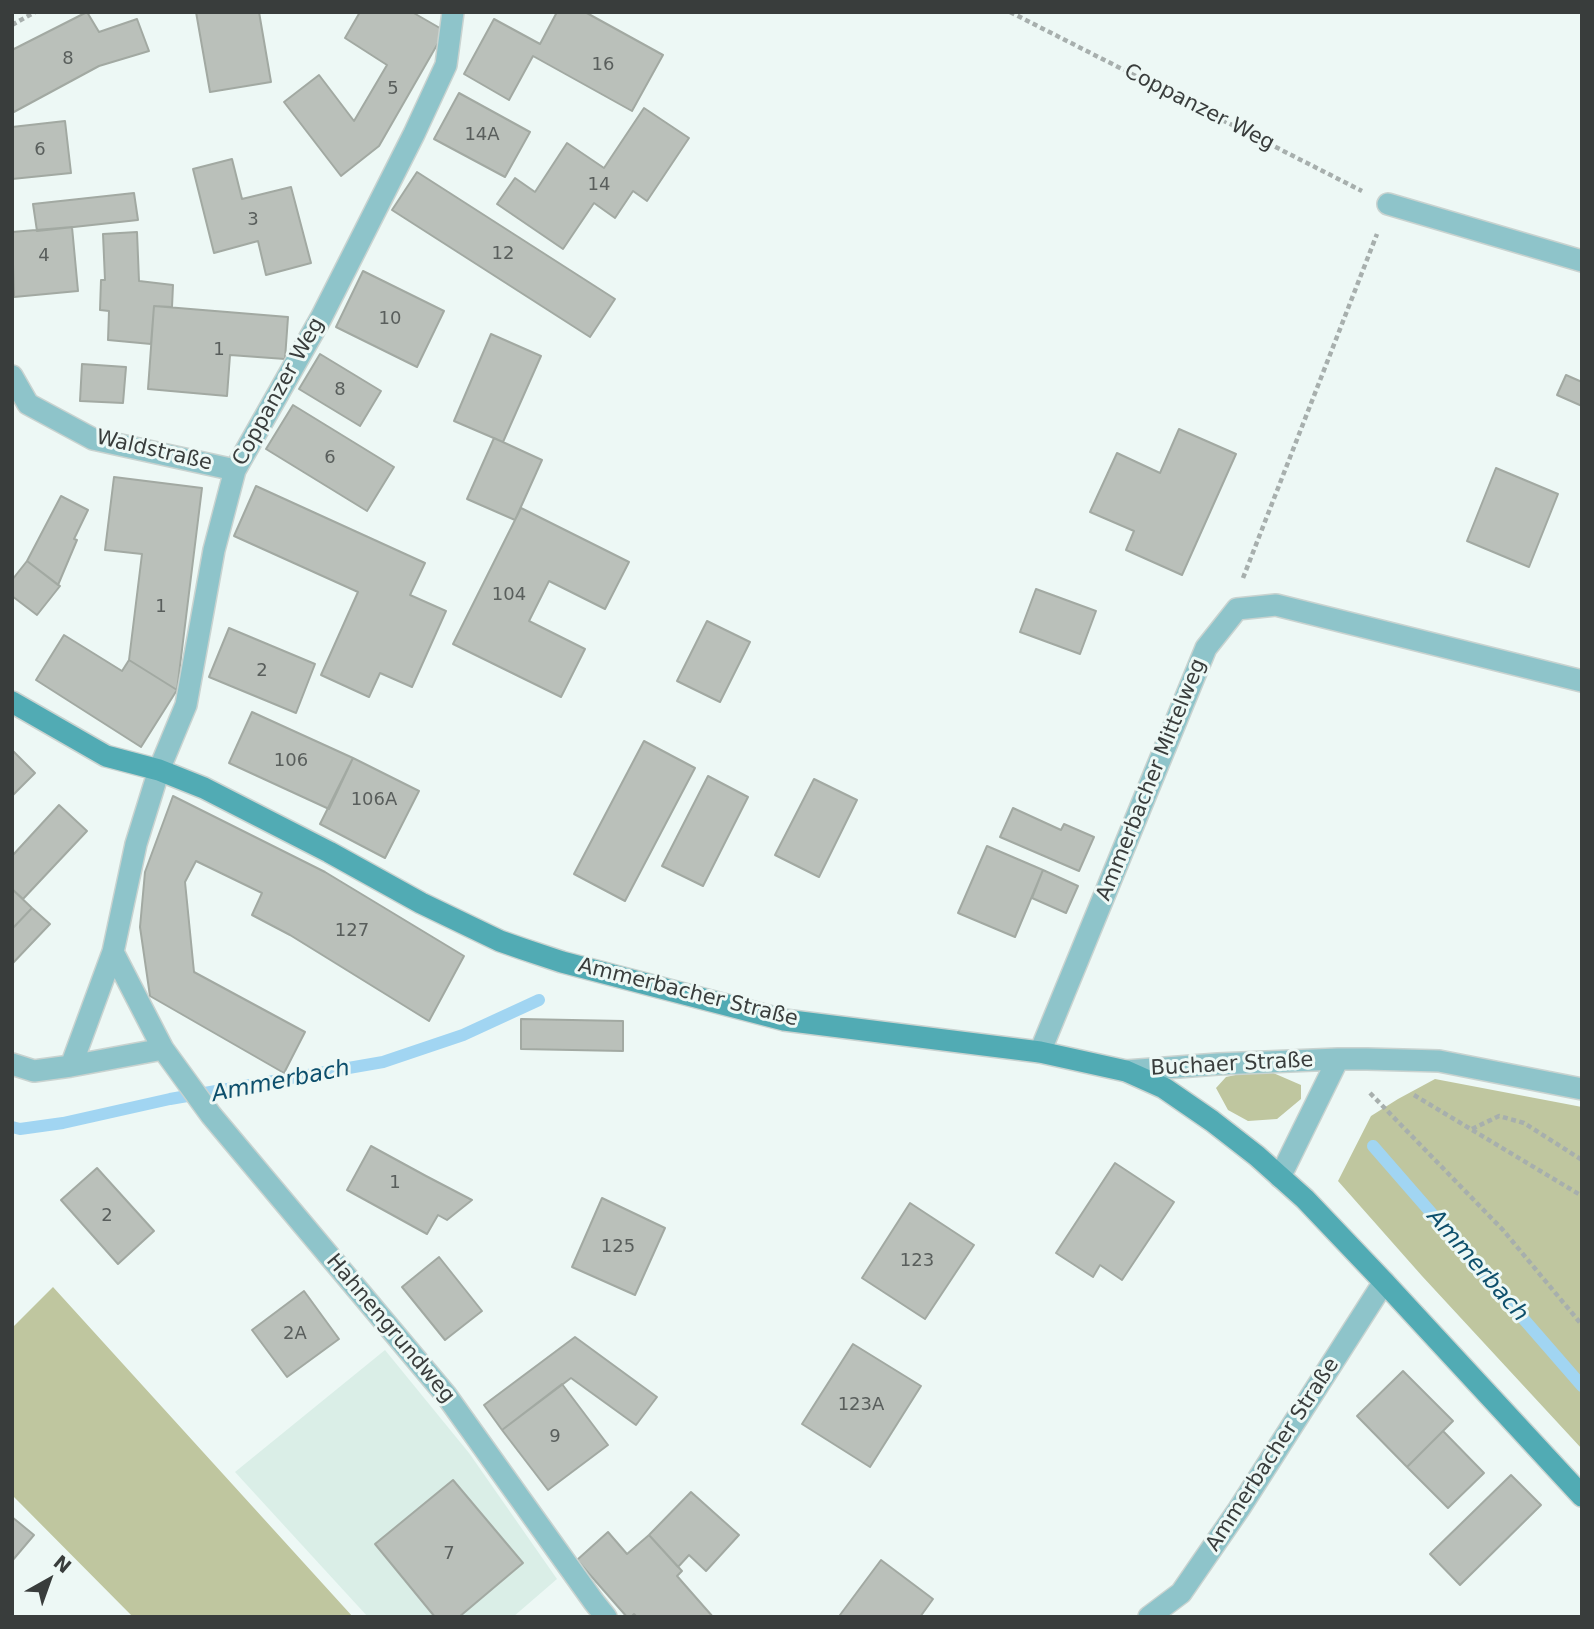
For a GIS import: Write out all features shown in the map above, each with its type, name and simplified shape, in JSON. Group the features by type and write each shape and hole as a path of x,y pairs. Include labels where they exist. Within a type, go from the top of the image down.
{"main road":[{"name":"Ammerbacher Straße","path":"12,702 106,757 159,770 204,788 421,903 500,941 562,962 784,1020 1040,1052 1126,1071 1164,1088 1257,1156 1305,1199 1582,1496"}],"street":[{"name":"Coppanzer Weg","path":"71,1066 113,952 136,844 159,770 186,705 214,550 235,470 321,318 414,134 446,65 453,12"},
{"path":"1388,204 1582,261"},
{"name":"Waldstraße","path":"12,376 28,404 93,439 235,470"},
{"path":"1237,609 1276,605 1582,681"},
{"name":"Ammerbacher Mittelweg","path":"1040,1052 1206,648 1237,609"},
{"name":"Hahnengrundweg","path":"113,952 163,1049 211,1115 446,1395 606,1617"},
{"path":"12,1064 34,1071 163,1049"},
{"name":"Buchaer Straße","path":"1279,1177 1338,1059"},
{"name":"Buchaer Straße","path":"1126,1071 1338,1059 1439,1061 1582,1089"},
{"name":"Ammerbacher Straße","path":"1149,1617 1181,1593 1239,1509 1384,1282"}],"path":[{"path":"12,25 35,12"},
{"name":"Coppanzer Weg","path":"1010,12 1388,204"},
{"path":"1237,609 1244,574 1388,204"},
{"path":"1338,1059 1503,1230 1582,1325"},
{"path":"1409,1092 1582,1196"},
{"path":"1471,1129 1499,1116 1524,1123 1582,1160"}],"shaded area":[{"path":"385,1350 469,1453 557,1579 513,1617 368,1617 235,1472"}],"green space":[{"path":"1264,1069 1301,1085 1301,1099 1277,1119 1248,1121 1228,1110 1216,1088 1226,1077"},
{"path":"1435,1079 1582,1107 1582,1449 1338,1181 1371,1116"},
{"path":"53,1287 353,1617 133,1617 12,1495 12,1328"}],"building":[{"path":"87,12 99,32 137,19 149,51 99,66 12,113 12,50"},
{"path":"196,12 259,12 271,82 210,92"},
{"path":"360,12 412,12 445,31 379,146 341,176 284,102 319,75 354,121 387,65 345,38"},
{"path":"557,12 585,12 663,55 632,111 533,56 509,100 464,74 494,19 540,44"},
{"path":"459,93 530,132 505,177 434,139"},
{"path":"644,108 689,138 647,201 633,191 615,218 594,203 563,249 497,204 515,178 535,192 567,143 604,168"},
{"path":"65,121 71,173 12,179 12,127"},
{"path":"232,159 242,199 291,187 311,263 266,275 258,241 214,253 193,169"},
{"path":"417,172 615,299 590,337 392,210"},
{"path":"134,193 138,220 37,231 33,204"},
{"path":"72,227 78,291 14,297 12,232"},
{"path":"137,232 139,281 173,285 172,307 154,306 151,344 108,340 109,311 100,310 101,280 105,280 103,234"},
{"path":"363,271 444,311 417,367 336,327"},
{"path":"154,306 288,317 285,359 230,355 227,396 148,389"},
{"path":"491,334 541,356 503,442 454,421"},
{"path":"320,354 381,391 360,426 299,389"},
{"path":"82,364 126,367 123,403 80,401"},
{"path":"1566,375 1582,382 1582,406 1557,395"},
{"path":"293,405 394,467 367,511 266,449"},
{"path":"1179,429 1236,454 1182,575 1126,550 1134,531 1090,512 1117,453 1160,473"},
{"path":"494,438 542,460 515,520 467,499"},
{"path":"1496,468 1558,494 1529,567 1467,541"},
{"path":"114,477 202,488 177,690 129,660 142,554 105,550"},
{"path":"256,486 425,563 410,595 446,611 412,687 380,673 369,697 321,675 358,592 234,536"},
{"path":"61,496 88,510 74,539 77,540 58,585 27,561"},
{"path":"521,508 629,562 605,609 549,581 529,621 585,649 561,697 453,644"},
{"path":"27,561 60,586 37,615 12,596 12,580"},
{"path":"1036,589 1096,611 1080,654 1020,632"},
{"path":"707,621 750,642 720,702 677,681"},
{"path":"229,628 315,664 296,713 209,677"},
{"path":"64,635 122,671 129,660 177,690 141,747 36,680"},
{"path":"252,712 353,758 329,809 229,763"},
{"path":"644,741 695,768 625,901 574,874"},
{"path":"12,750 35,773 12,796"},
{"path":"353,758 419,791 385,858 320,824"},
{"path":"708,776 748,797 703,886 662,866"},
{"path":"814,779 857,800 819,877 775,855"},
{"path":"173,796 325,872 464,956 429,1021 290,935 252,915 262,893 196,861 185,882 194,972 305,1032 284,1073 150,996 140,927 145,872"},
{"path":"59,805 87,831 23,899 12,889 12,856"},
{"path":"1013,808 1061,830 1064,824 1094,837 1079,871 1000,837"},
{"path":"987,846 1043,870 1015,937 958,913"},
{"path":"1043,870 1078,886 1066,913 1032,898"},
{"path":"12,889 32,908 12,929"},
{"path":"32,908 50,924 12,964 12,929"},
{"path":"521,1019 623,1021 623,1051 521,1049"},
{"path":"371,1146 472,1200 447,1220 438,1215 427,1234 347,1190"},
{"path":"1115,1163 1174,1202 1122,1280 1100,1265 1093,1277 1056,1253"},
{"path":"97,1168 154,1231 118,1264 61,1200"},
{"path":"602,1198 665,1228 635,1295 572,1267"},
{"path":"910,1203 974,1245 925,1319 862,1278"},
{"path":"439,1257 482,1311 445,1340 402,1287"},
{"path":"304,1291 339,1339 287,1377 252,1330"},
{"path":"575,1337 657,1397 636,1425 571,1378 502,1430 484,1405"},
{"path":"853,1344 921,1386 870,1467 802,1424"},
{"path":"1403,1371 1453,1421 1407,1467 1357,1416"},
{"path":"562,1384 608,1445 548,1490 502,1430"},
{"path":"1443,1431 1484,1473 1448,1508 1407,1467"},
{"path":"1511,1475 1541,1505 1460,1585 1430,1554"},
{"path":"453,1480 523,1563 459,1617 435,1617 375,1544"},
{"path":"691,1492 739,1535 706,1571 689,1555 678,1567 649,1535"},
{"path":"12,1517 34,1535 12,1561"},
{"path":"608,1532 627,1554 649,1535 682,1571 677,1576 713,1617 637,1617 634,1614 627,1617 577,1560"},
{"path":"881,1560 933,1599 920,1617 842,1617 840,1615"}],"waterway":[{"name":"Ammerbach","path":"12,1127 20,1129 63,1123 170,1099 383,1062 463,1035 539,1000"},
{"name":"Ammerbach","path":"1373,1146 1582,1386"}]}
